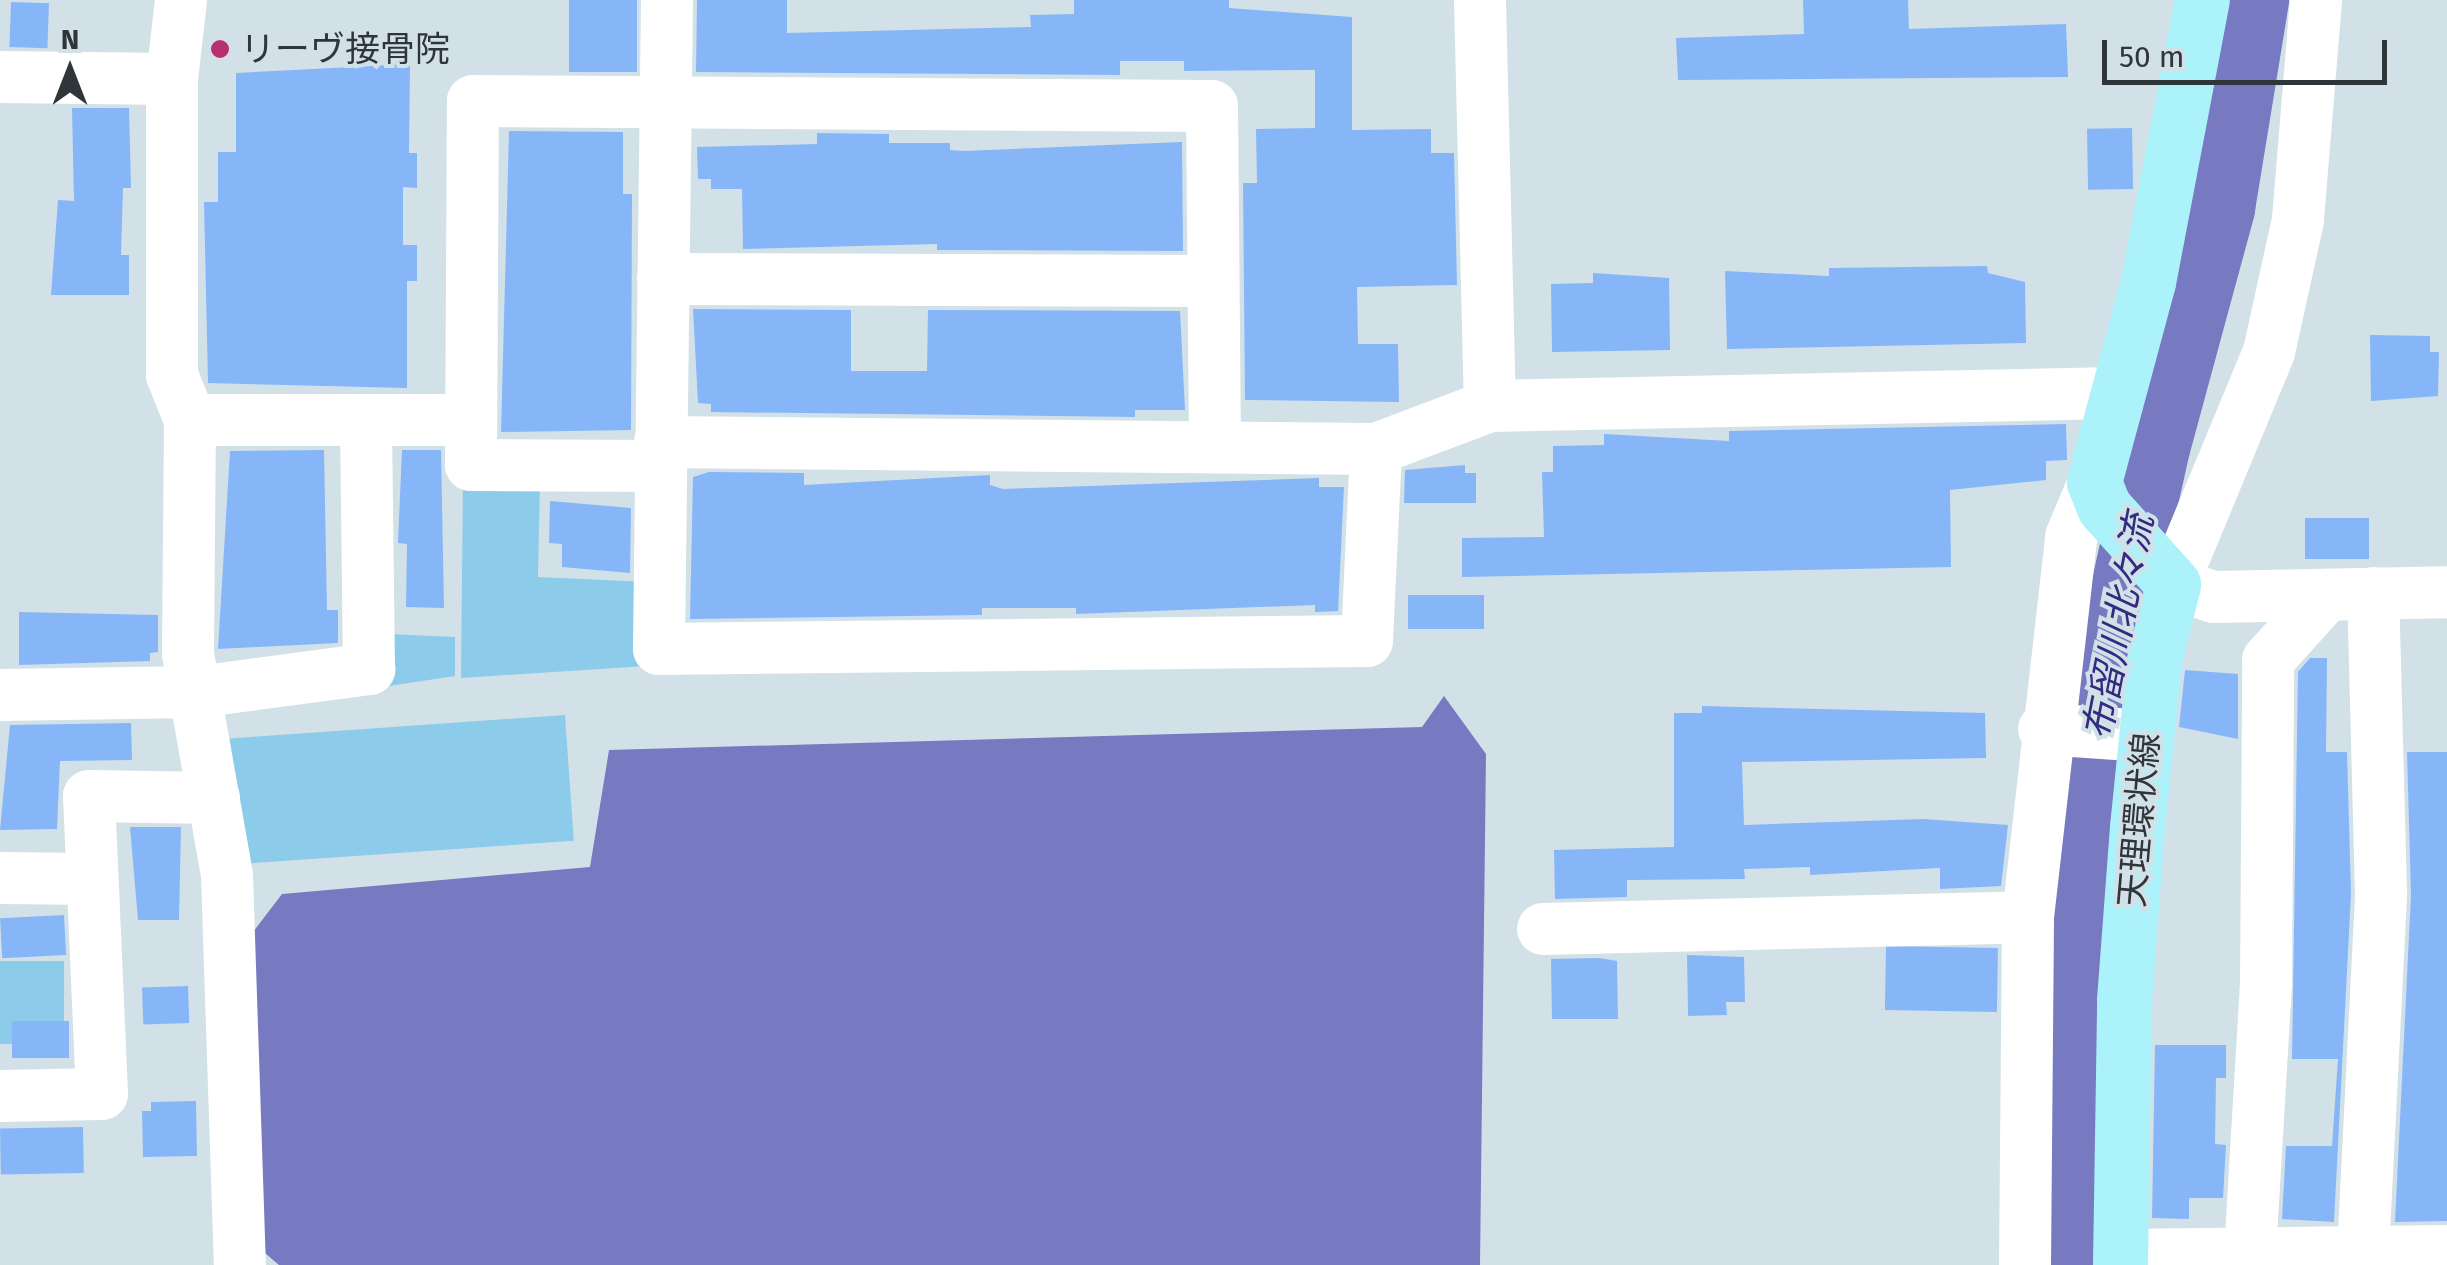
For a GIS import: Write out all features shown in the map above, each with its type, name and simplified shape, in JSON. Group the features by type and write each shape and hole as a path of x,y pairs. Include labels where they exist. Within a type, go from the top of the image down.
{"main road":[{"path":"2166,572 2099,494 2115,393 2148,282 2202,0"},
{"name":"天理環状線","path":"2120,1260 2124,1000 2146,736 2166,572"}],"street":[{"path":"181,0 172,79 172,375 190,420 188,654 227,876 240,1265"},
{"path":"667,0 660,649 1367,641 1376,450"},
{"path":"1480,0 1490,406"},
{"path":"2316,0 2298,220 2269,352 2166,572 2214,597 2447,592"},
{"path":"0,77 172,79"},
{"path":"1215,443 1212,106 472,101 470,464 660,454 1215,443 1376,450 1490,406 2115,393"},
{"path":"663,279 1213,281"},
{"path":"190,420 470,420"},
{"path":"0,695 196,692 369,669 366,420"},
{"path":"2026,1265 2028,917 2044,729 2071,537 2099,494"},
{"path":"2350,594 2381,894 2363,1252"},
{"path":"2250,1253 2266,984 2268,660 2350,594"},
{"path":"2044,729 2146,736"},
{"path":"0,1096 102,1094 89,796 214,798"},
{"path":"0,878 92,878"},
{"path":"1544,929 2028,917"},
{"path":"2120,1260 2250,1253 2447,1251"}],"shaded area":[{"path":"463,477 540,482 538,577 647,582 646,666 461,678"},
{"path":"389,634 455,637 455,676 389,686"},
{"path":"1444,696 1486,754 1480,1265 279,1265 252,1242 247,940 282,894 590,867 609,750 1422,727"},
{"path":"565,715 574,841 239,864 230,738"},
{"path":"0,961 64,961 64,1044 0,1044"}],"building":[{"path":"569,0 637,0 637,72 569,72"},
{"path":"697,0 787,0 787,33 1031,27 1030,15 1074,14 1074,0 1229,0 1229,8 1352,17 1352,130 1431,129 1431,153 1454,153 1457,285 1357,287 1358,344 1398,344 1399,402 1245,400 1243,183 1257,183 1256,129 1315,128 1315,70 1184,71 1184,61 1120,61 1120,75 696,72"},
{"path":"1803,0 1908,0 1909,29 2066,24 2068,77 1678,80 1676,38 1804,34"},
{"path":"11,2 49,3 47,48 9,47"},
{"path":"410,64 409,153 417,153 417,188 403,187 403,245 417,245 417,281 407,281 407,388 208,383 204,202 218,202 218,152 236,152 236,73"},
{"path":"72,108 129,108 131,188 123,188 121,255 129,255 129,295 51,295 58,200 74,201"},
{"path":"2132,128 2133,189 2088,190 2087,129"},
{"path":"509,131 623,132 623,194 632,194 631,430 501,432"},
{"path":"817,133 889,134 889,143 950,143 950,150 964,151 1182,142 1183,251 937,250 937,244 743,249 742,189 711,189 711,179 698,179 697,147 817,144"},
{"path":"1987,266 1988,273 2025,282 2026,343 1727,349 1725,271 1829,276 1829,268"},
{"path":"1593,273 1669,278 1670,350 1552,352 1551,284 1593,283"},
{"path":"693,309 851,310 851,371 927,371 928,310 1180,311 1185,410 1135,410 1135,417 711,412 711,404 698,403"},
{"path":"2370,335 2430,336 2430,352 2439,352 2438,396 2371,401"},
{"path":"2066,424 2067,460 2046,461 2046,480 1950,490 1951,567 1462,577 1462,538 1544,537 1542,472 1553,472 1553,446 1604,445 1604,434 1729,441 1729,431"},
{"path":"324,450 327,610 338,610 338,643 218,649 230,451"},
{"path":"402,450 441,450 444,608 406,607 407,544 398,543"},
{"path":"1465,465 1465,473 1476,473 1476,503 1404,503 1405,470"},
{"path":"709,472 804,473 804,485 990,475 990,485 1003,489 1319,478 1319,487 1344,487 1338,611 1315,612 1315,605 1076,614 1076,608 982,608 982,615 690,619 693,477"},
{"path":"550,501 631,508 630,573 562,567 562,544 549,543"},
{"path":"2305,518 2369,518 2369,559 2305,559"},
{"path":"1408,595 1484,595 1484,629 1408,629"},
{"path":"19,612 158,615 158,652 150,653 150,661 19,665"},
{"path":"2310,658 2327,658 2326,752 2347,752 2351,894 2334,1222 2282,1219 2286,1146 2332,1146 2338,1059 2292,1059 2298,672"},
{"path":"2185,670 2238,674 2238,739 2179,727"},
{"path":"1702,706 1985,713 1986,758 1742,762 1744,825 1924,819 2008,825 2001,886 1940,889 1940,868 1810,875 1810,867 1744,869 1745,879 1627,880 1627,897 1555,899 1554,850 1674,847 1674,713 1702,713"},
{"path":"131,723 132,760 60,761 57,829 0,830 10,725"},
{"path":"2407,752 2447,752 2447,1221 2395,1222 2411,895"},
{"path":"130,827 181,827 179,920 138,920"},
{"path":"64,915 66,955 2,958 0,918"},
{"path":"1886,946 1998,948 1997,1012 1885,1010"},
{"path":"1687,955 1744,957 1745,1002 1726,1002 1727,1015 1688,1016"},
{"path":"1551,959 1617,961 1618,1019 1552,1019"},
{"path":"188,986 189,1023 143,1025 142,988"},
{"path":"12,1021 69,1021 69,1058 12,1058"},
{"path":"2155,1045 2226,1045 2226,1078 2216,1078 2215,1144 2226,1145 2223,1198 2189,1198 2189,1219 2152,1218"},
{"path":"196,1101 197,1156 143,1157 142,1111 151,1111 151,1102"},
{"path":"83,1127 84,1173 1,1174 0,1128"}],"waterway":[{"name":"布留川北々流","path":"2072,1265 2077,909 2099,705 2156,448 2221,208 2255,0"}],"place":[{"name":"リーヴ接骨院","path":"220,49"}]}
